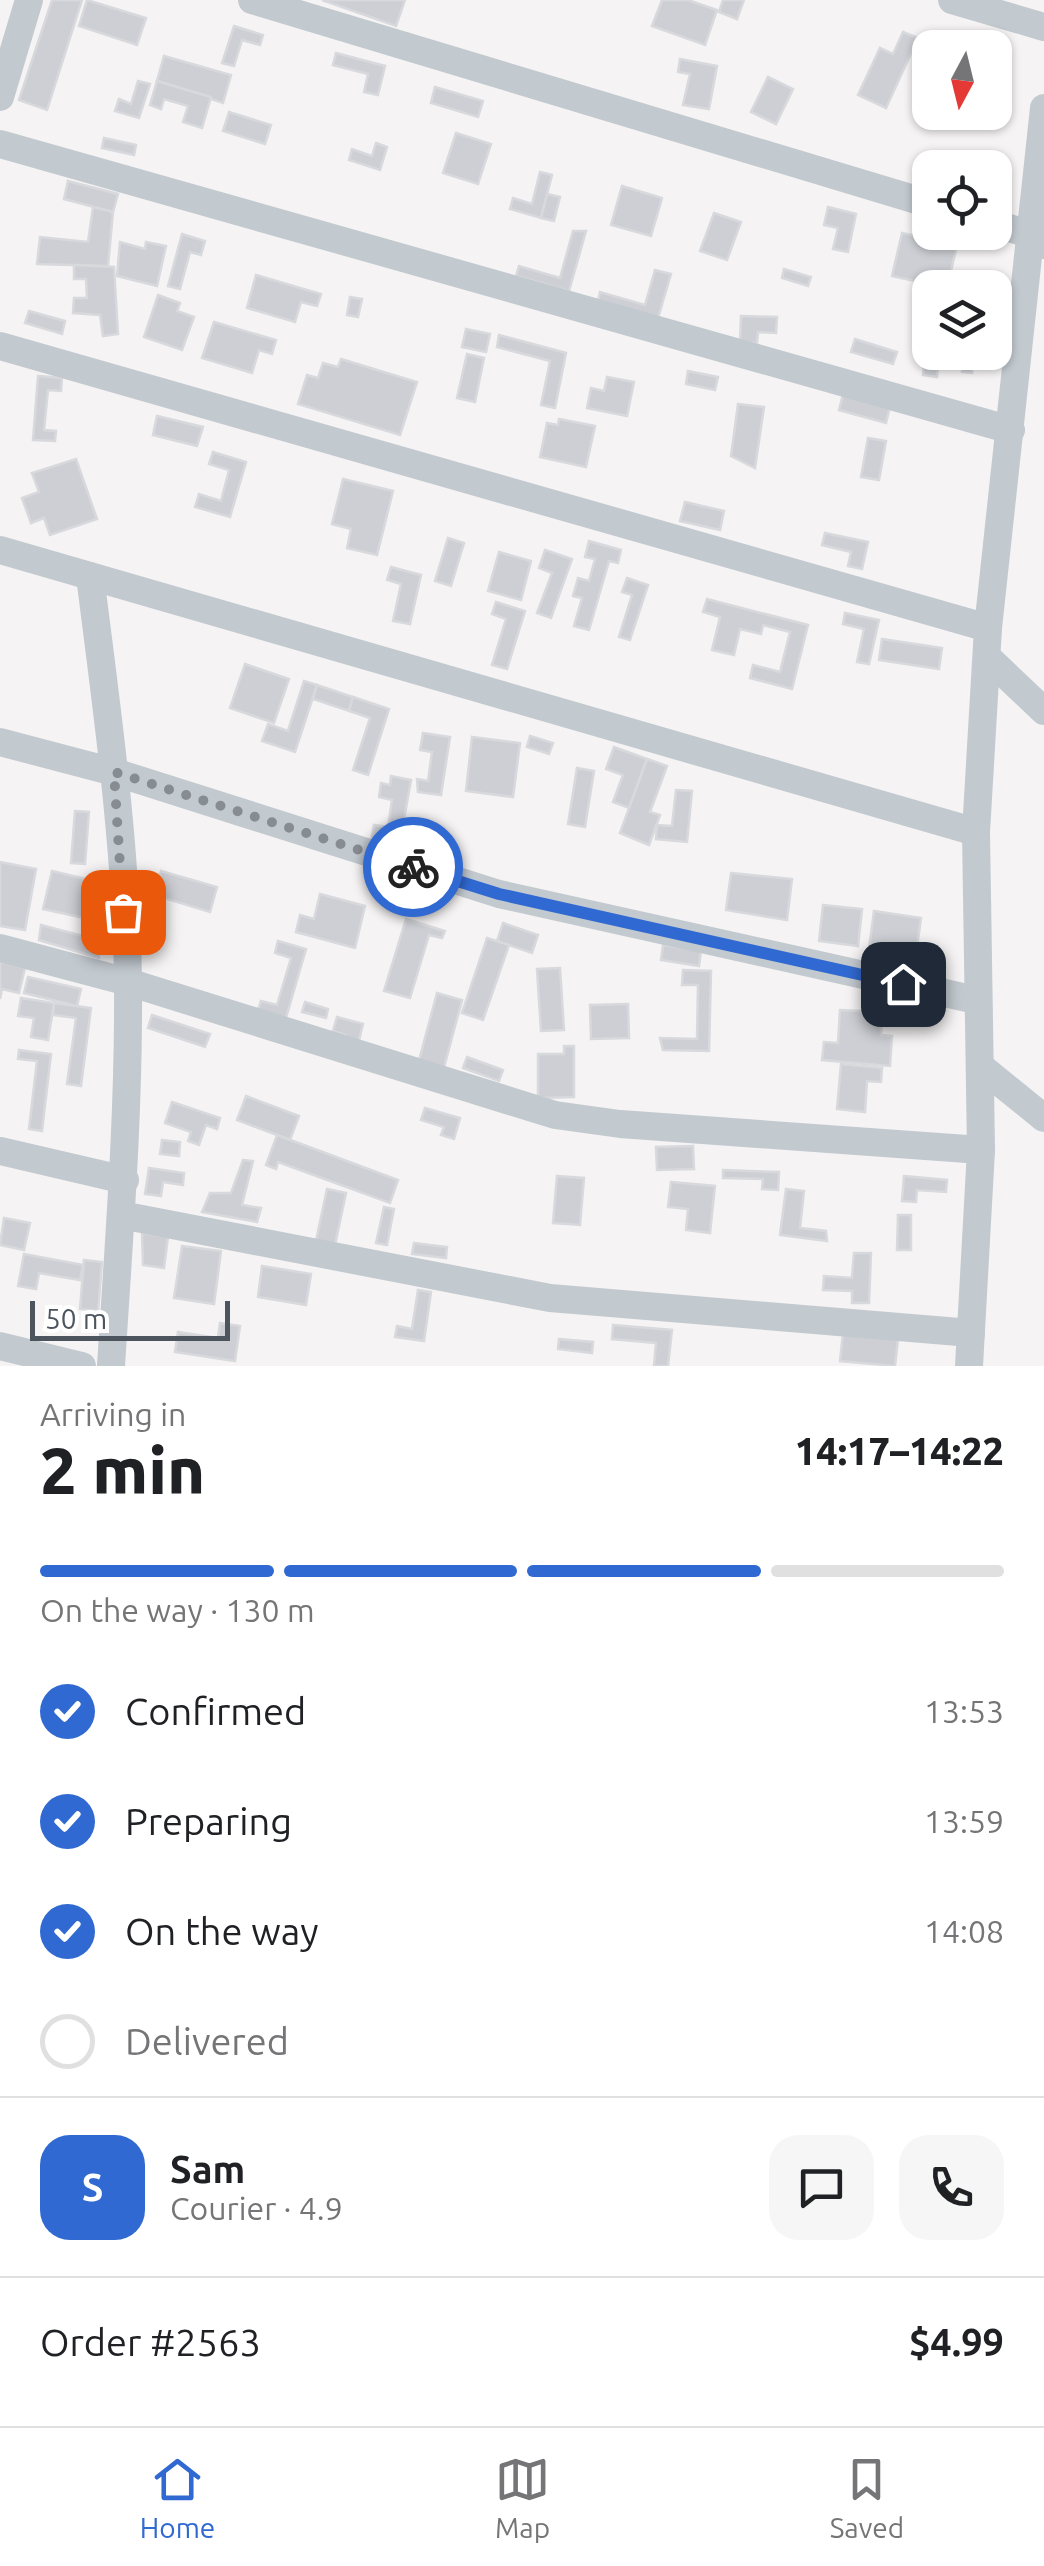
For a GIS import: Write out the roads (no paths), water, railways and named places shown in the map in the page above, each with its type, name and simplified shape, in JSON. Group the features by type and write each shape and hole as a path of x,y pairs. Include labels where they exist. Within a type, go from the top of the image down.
{"street":[{"path":"0,97 30,0"},
{"path":"252,0 912,199"},
{"path":"952,0 1044,27"},
{"path":"969,1366 981,1150 976,832 986,658 1037,240 1044,108"},
{"path":"0,144 1011,430"},
{"path":"1012,230 1037,240"},
{"path":"0,346 988,628"},
{"path":"0,550 976,832"},
{"path":"90,576 114,772 128,982 125,1180 111,1366"},
{"path":"986,658 1042,706"},
{"path":"0,742 114,772 499,894 976,1000"},
{"path":"0,948 128,982 555,1115 620,1124 981,1150"},
{"path":"981,1067 1044,1118"},
{"path":"0,1151 125,1180"},
{"path":"121,1215 550,1298 971,1333"},
{"path":"0,1346 82,1366"}]}
